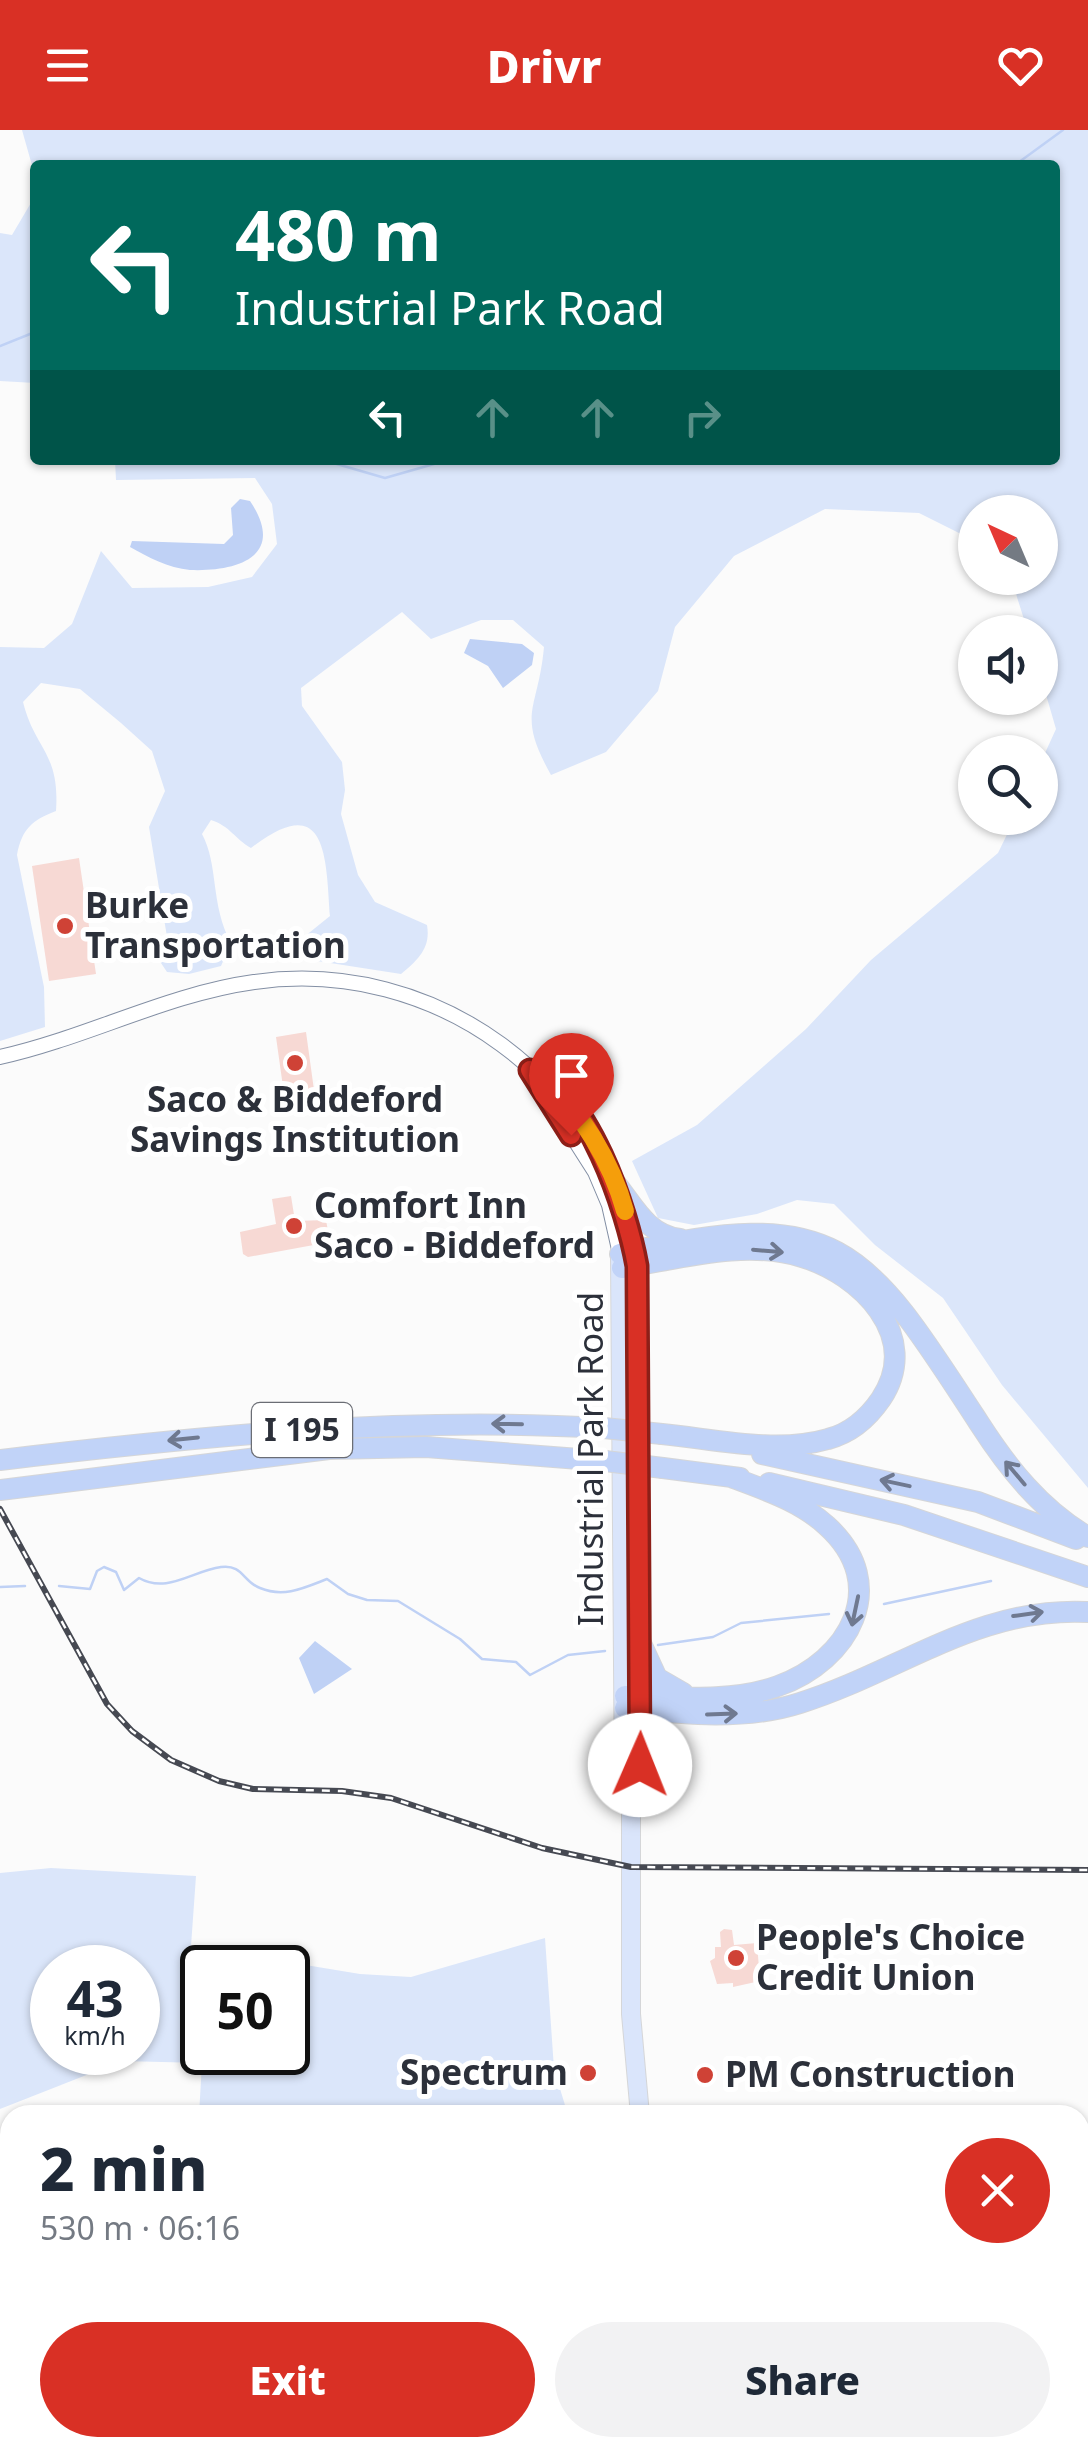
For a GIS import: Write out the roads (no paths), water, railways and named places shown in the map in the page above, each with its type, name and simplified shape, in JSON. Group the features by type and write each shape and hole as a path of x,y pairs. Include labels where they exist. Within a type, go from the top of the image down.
{"highway":[{"path":"618,1185 645,1222 660,1234 697,1239"},
{"path":"628,1260 697,1239 739,1232 786,1235 836,1251 869,1271 904,1310 1018,1478 1088,1540"},
{"path":"628,1260 749,1250 804,1257 843,1274 868,1294 892,1338 894,1356 886,1392 861,1422 830,1439 771,1444 662,1434"},
{"name":"I 195","path":"0,1460 221,1436 415,1423 604,1428 662,1434 978,1502 1088,1540"},
{"name":"I 195","path":"0,1492 359,1448 426,1448 605,1461 732,1477 904,1515 1088,1576"},
{"path":"633,1703 761,1691 812,1670 848,1635 859,1598 848,1554 827,1526 782,1496 732,1477"},
{"path":"633,1703 710,1714 778,1709 826,1694 975,1626 1023,1614 1088,1612"},
{"path":"639,1639 650,1666 664,1684 705,1696"}],"main road":[{"name":"Industrial Park Road","path":"628,1260 639,1639 624,1798 631,1808 631,2014 639,2105"},
{"name":"Industrial Park Road","path":"628,1260 633,1703"}],"street":[{"name":"Industrial Park Road","path":"0,1057 207,992 300,978 360,984 424,1001 472,1026 546,1079 574,1112 618,1185 628,1260"},
{"name":"Industrial Park Road","path":"530,1070 594,1172 628,1260"}],"water":[{"path":"240,499 250,501 263,535 260,548 240,564 208,570 182,569 130,547 132,541 224,544 233,535 231,508"},
{"path":"470,639 522,644 534,653 532,665 503,688 488,666 464,653"},
{"path":"315,1641 352,1669 314,1694 299,1658"}],"waterway":[{"path":"1022,160 1063,130"},
{"path":"0,346 30,334"},
{"path":"340,465 385,478 430,465"},
{"path":"59,1586 90,1589 97,1571 104,1567 116,1572 124,1590 139,1578 170,1583 228,1567 269,1591 294,1591 327,1579 348,1594 367,1600 398,1601 460,1639 482,1659 516,1662 530,1675 568,1655 605,1651"},
{"path":"884,1604 991,1581"},
{"path":"0,1587 25,1586"},
{"path":"658,1645 713,1637 741,1623 829,1614"}],"railway":[{"path":"0,1509 107,1704 132,1731 171,1760 219,1781 253,1789 342,1791 391,1798 542,1848 631,1867 1088,1870"}],"place":[{"name":"Burke Transportation","path":"65,926"},
{"name":"Saco & Biddeford Savings Institution","path":"295,1063"},
{"name":"Comfort Inn Saco - Biddeford","path":"294,1226"},
{"name":"People's Choice Credit Union","path":"736,1958"},
{"name":"Spectrum","path":"588,2073"},
{"name":"PM Construction","path":"705,2075"}]}
